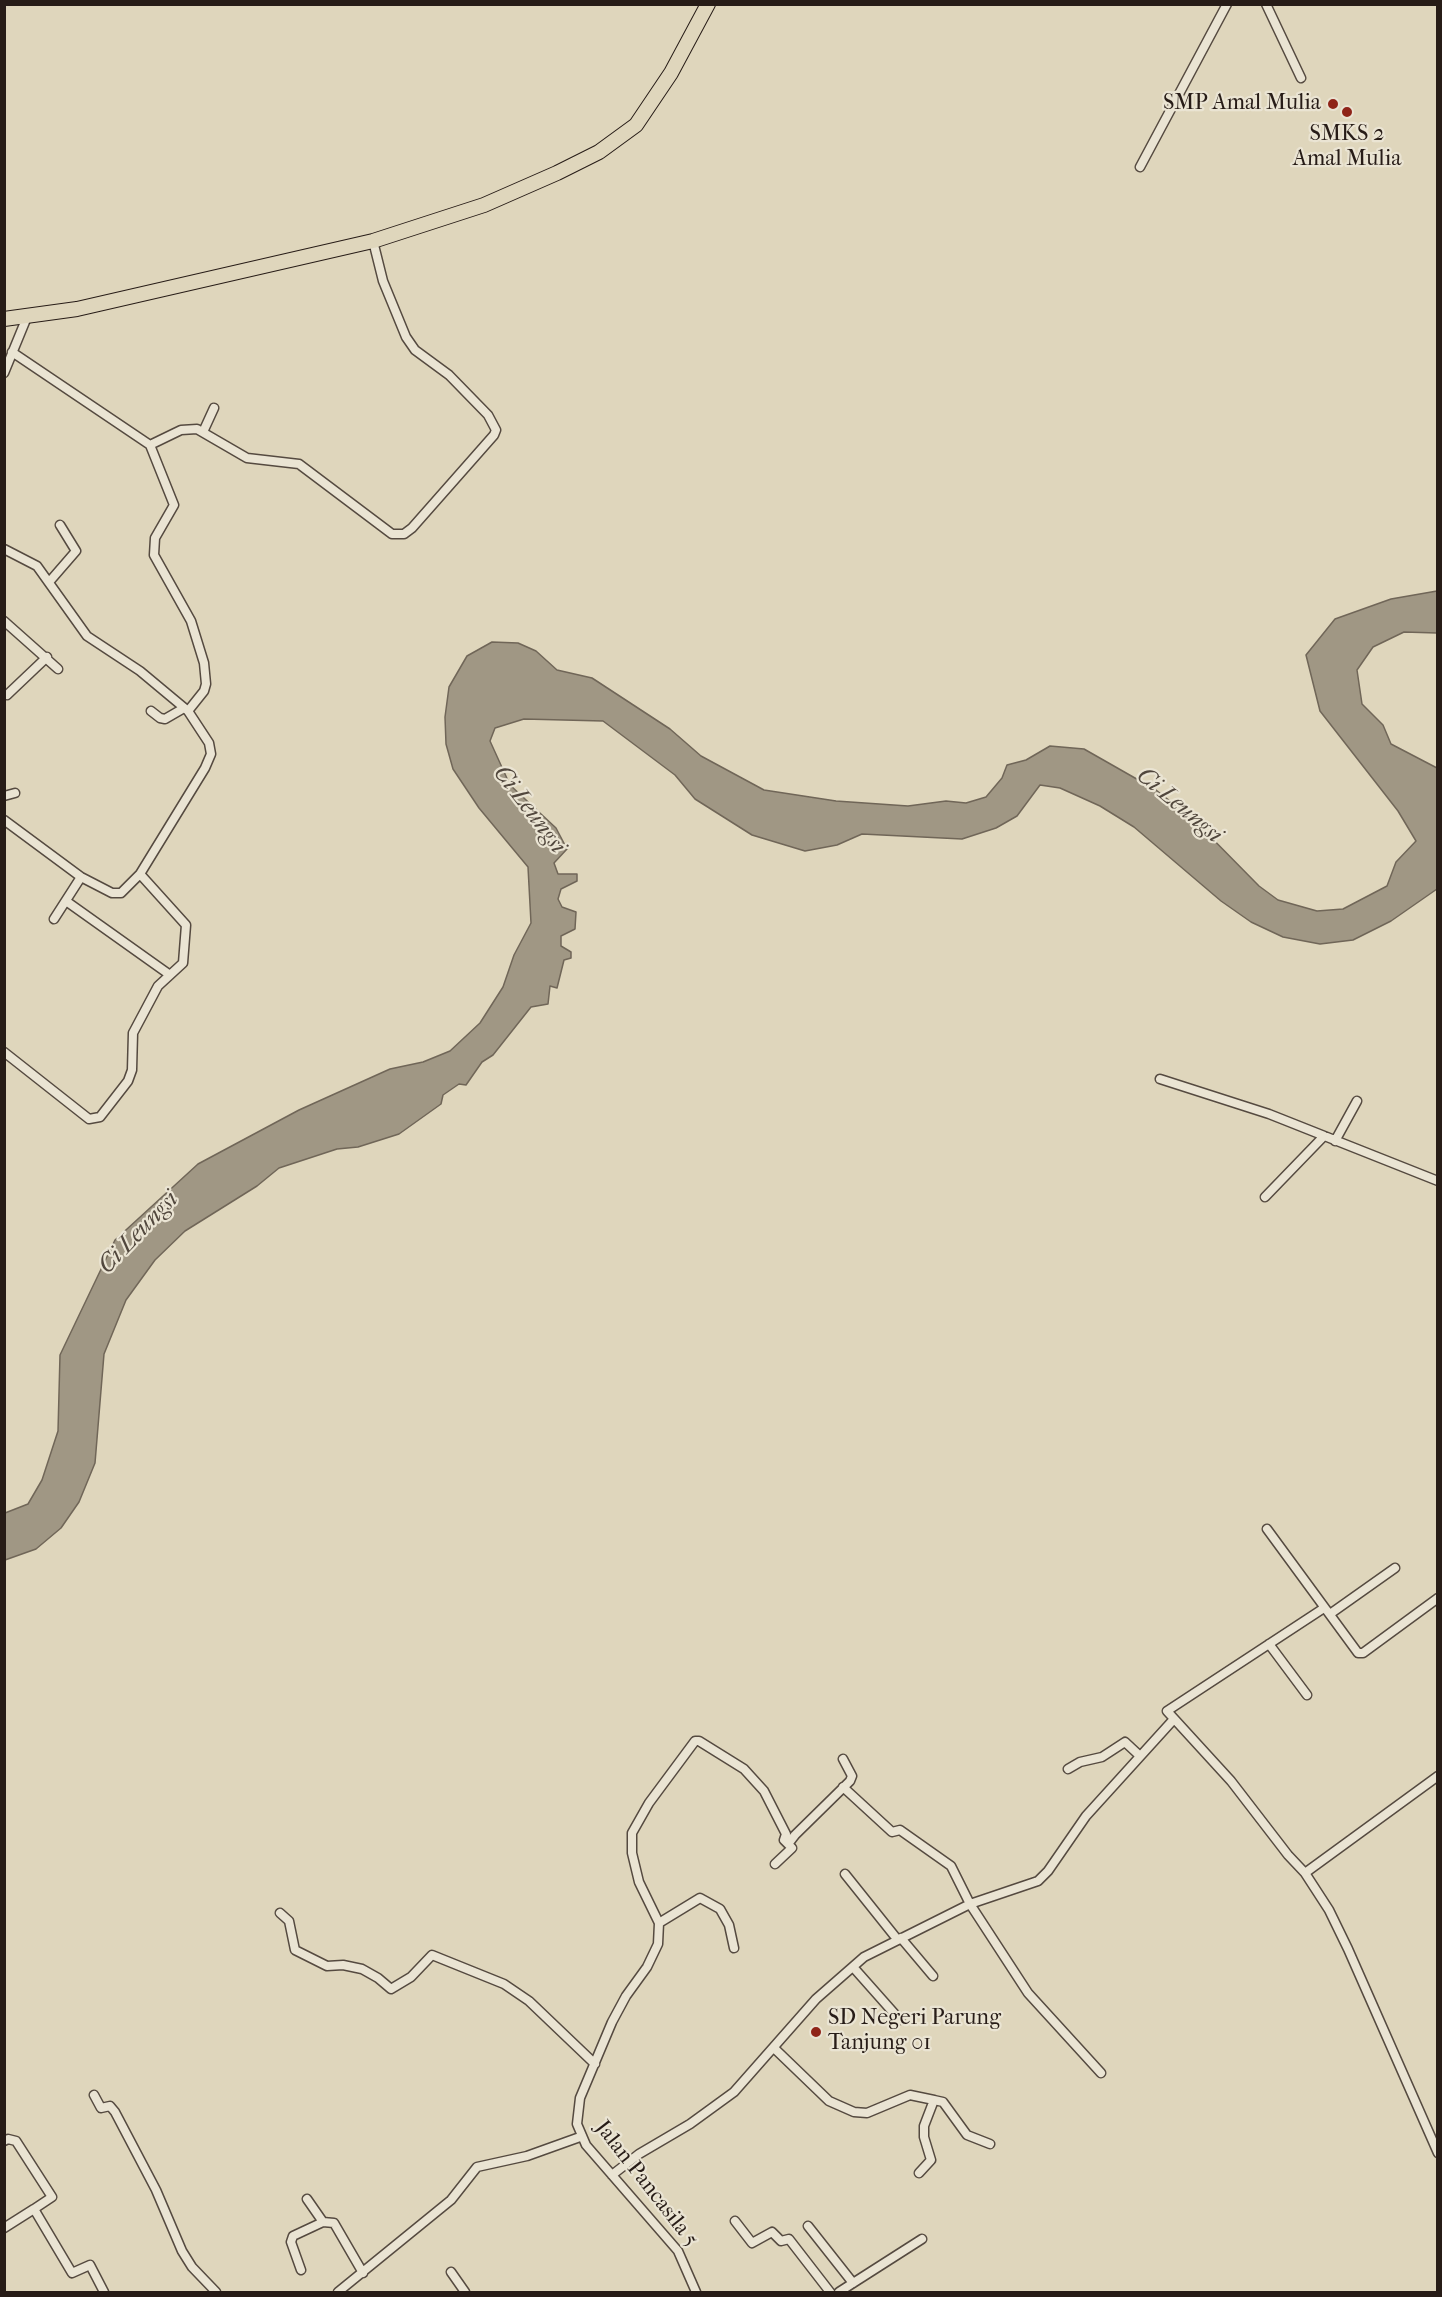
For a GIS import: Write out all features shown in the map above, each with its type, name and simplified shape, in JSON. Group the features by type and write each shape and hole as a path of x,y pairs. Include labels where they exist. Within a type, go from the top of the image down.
{"main road":[{"path":"4,319 77,309 373,241 483,205 557,173 599,152 636,125 657,97 708,4"}],"street":[{"path":"1140,167 1227,4"},
{"path":"1266,4 1301,78"},
{"path":"150,445 188,428 202,432 247,458 299,464 392,534 404,534 412,528 496,430 488,415 449,375 415,350 406,337 383,281 373,241"},
{"path":"4,373 27,317"},
{"path":"12,352 150,445 174,506 154,538 154,555 191,621 204,663 206,684 204,691 186,709 165,719 151,711"},
{"path":"202,432 214,408"},
{"path":"50,581 76,551 60,525"},
{"path":"4,549 29,560 50,581 87,636 140,671 186,709 208,743 211,754 205,768 141,874 117,895 81,877 4,820"},
{"path":"4,621 58,669"},
{"path":"7,695 47,657"},
{"path":"4,796 15,793"},
{"path":"4,1052 84,1118 93,1120 100,1117 128,1081 132,1070 133,1033 158,986 183,963 186,925 141,874"},
{"path":"54,919 81,877"},
{"path":"66,901 170,975"},
{"path":"1160,1079 1246,1106 1437,1180"},
{"path":"1335,1141 1357,1101"},
{"path":"1265,1197 1324,1136"},
{"path":"1267,1529 1355,1652 1361,1654 1437,1598"},
{"path":"1395,1568 1269,1644 1167,1711 1231,1781 1288,1855 1305,1873 1329,1910 1437,2153"},
{"path":"1269,1644 1306,1695"},
{"path":"612,2175 639,2154 690,2124 734,2092 775,2049 816,1999 853,1967 899,1938 970,1904 1038,1881 1048,1871 1086,1816 1174,1719"},
{"path":"734,1947 729,1925 720,1909 700,1898 659,1923 642,1891 632,1853 632,1833 650,1803 695,1741 699,1741 744,1769 764,1791 786,1834 784,1840 792,1848 776,1864"},
{"path":"1068,1769 1080,1762 1102,1757 1122,1743 1129,1744 1140,1756"},
{"path":"788,1844 852,1776 843,1759"},
{"path":"1305,1873 1437,1776"},
{"path":"843,1787 892,1832 900,1830 951,1866 970,1904 1028,1993 1101,2073"},
{"path":"845,1874 933,1976"},
{"path":"280,1913 289,1921 291,1940 295,1950 327,1966 343,1965 362,1969 391,1989 411,1977 432,1955 504,1984 528,2001 595,2064"},
{"name":"Jalan Pancasila 5","path":"659,1923 658,1944 651,1961 626,1996 580,2098 576,2116 580,2137 678,2251 696,2292"},
{"path":"853,1967 900,2020"},
{"path":"775,2049 829,2101 841,2108 867,2113 910,2095 943,2102 967,2135 990,2144"},
{"path":"94,2095 101,2108 110,2106 115,2112 156,2190 182,2251 192,2267 216,2292"},
{"path":"919,2173 931,2160 924,2138 924,2126 934,2100"},
{"path":"338,2292 451,2200 477,2167 527,2156 580,2137"},
{"path":"4,2141 8,2139 16,2141 56,2196 4,2228"},
{"path":"307,2199 323,2222"},
{"path":"34,2209 72,2272 90,2265 104,2292"},
{"path":"735,2221 752,2243 772,2232 782,2241 789,2240 830,2292"},
{"path":"301,2270 291,2242 293,2236 323,2222 334,2223 363,2273"},
{"path":"808,2226 853,2283"},
{"path":"839,2292 922,2239"},
{"path":"451,2272 465,2292"}],"water":[{"name":"Ci Leungsi","path":"1437,591 1437,633 1404,632 1373,647 1357,670 1362,704 1383,725 1391,744 1437,768 1437,889 1391,921 1353,940 1320,944 1283,937 1251,922 1221,901 1134,827 1100,806 1060,788 1040,785 1017,816 996,828 962,839 862,834 837,845 805,851 752,835 695,799 675,775 603,721 524,719 495,728 490,741 510,785 556,828 567,849 554,863 558,874 577,874 577,881 561,889 558,899 562,907 576,912 575,929 561,936 561,946 571,952 571,958 564,960 557,988 550,986 548,1004 531,1007 493,1055 482,1062 466,1085 459,1084 443,1095 441,1104 399,1134 358,1147 337,1149 279,1168 257,1186 185,1231 155,1260 126,1300 104,1354 95,1463 79,1502 61,1528 36,1549 5,1560 5,1513 28,1504 42,1480 58,1431 60,1355 115,1240 198,1164 299,1110 390,1069 423,1062 450,1051 480,1023 503,987 514,955 531,923 528,867 479,808 453,769 446,744 445,717 449,687 467,656 492,642 518,643 536,651 557,670 592,678 670,729 701,756 764,790 836,801 908,806 946,801 966,803 986,797 1002,778 1007,765 1026,760 1050,746 1084,749 1156,790 1193,819 1259,886 1278,900 1317,911 1343,909 1387,886 1396,862 1416,841 1398,811 1320,711 1306,655 1335,619 1391,599"}],"place":[{"name":"SMP Amal Mulia","path":"1333,104"},
{"name":"SMKS 2 Amal Mulia","path":"1347,112"},
{"name":"SD Negeri Parung Tanjung 01","path":"816,2032"}]}
